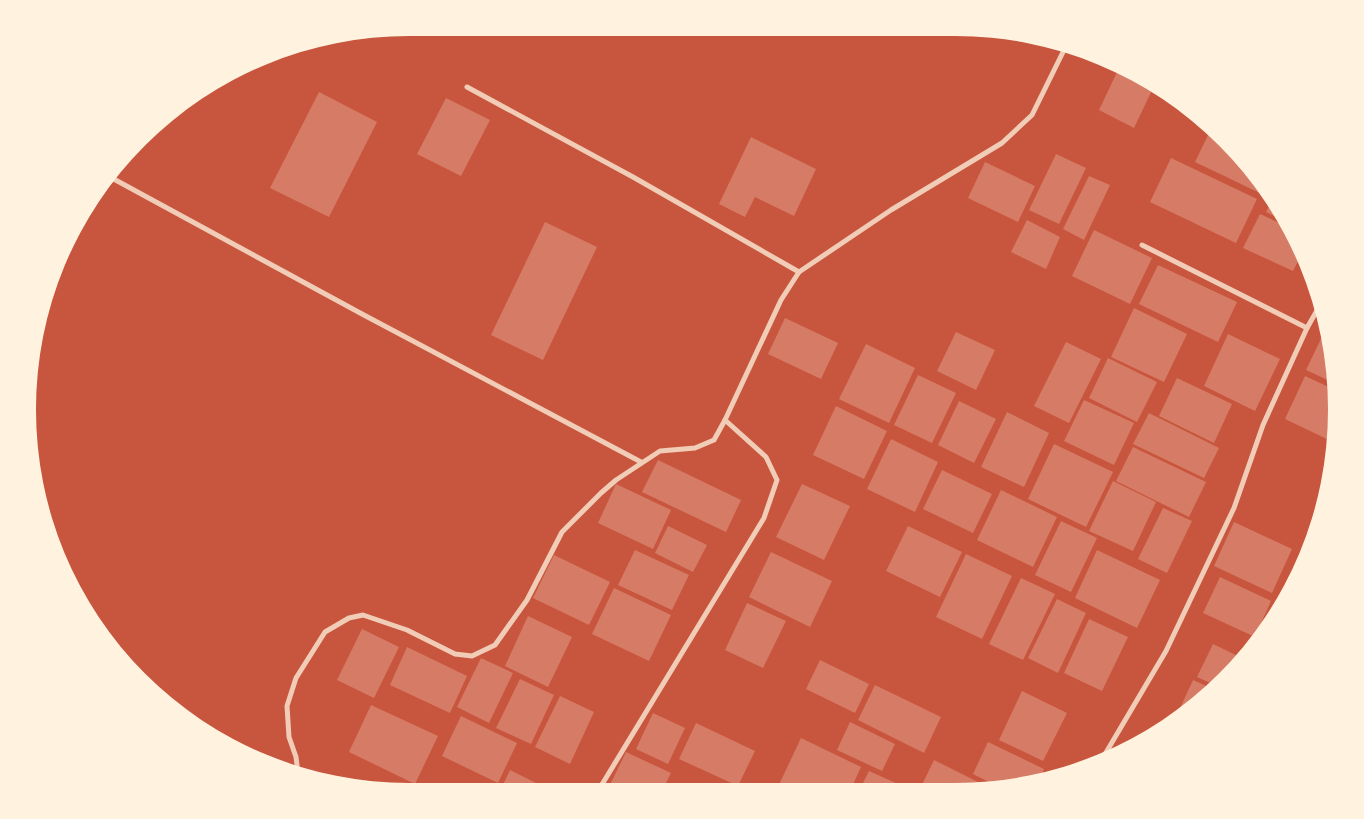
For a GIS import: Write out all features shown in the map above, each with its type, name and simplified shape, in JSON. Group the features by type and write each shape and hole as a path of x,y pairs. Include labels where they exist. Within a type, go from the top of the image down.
{"street":[{"path":"297,765 296,757 288,737 287,706 296,678 325,632 349,618 363,615 407,630 456,654 472,656 496,645 527,600 562,532 601,493 641,462 660,451 695,448 714,440 781,300 799,272 891,210 1002,143 1032,115 1063,53"},
{"path":"467,87 633,177 799,272"},
{"path":"115,180 362,314 641,462"},
{"path":"1142,245 1307,328"},
{"path":"1107,750 1166,651 1234,508 1263,425 1315,314"},
{"path":"603,783 764,518 777,480 766,457 725,420"}],"building":[{"path":"1116,73 1151,92 1134,128 1099,110"},
{"path":"319,92 377,122 329,217 270,188"},
{"path":"446,98 490,120 461,176 417,154"},
{"path":"1208,136 1235,163 1258,192 1195,162"},
{"path":"751,137 816,169 794,216 755,197 745,217 719,204"},
{"path":"1056,154 1086,168 1059,224 1029,210"},
{"path":"1171,158 1257,199 1236,243 1150,202"},
{"path":"985,162 1035,186 1018,222 968,198"},
{"path":"1089,176 1110,185 1084,240 1063,229"},
{"path":"1268,208 1273,215 1266,212"},
{"path":"1260,214 1277,222 1297,263 1293,271 1243,248"},
{"path":"1027,220 1060,237 1046,269 1011,252"},
{"path":"545,222 597,247 543,360 491,335"},
{"path":"1094,230 1152,258 1130,304 1072,276"},
{"path":"1158,265 1237,302 1218,342 1139,304"},
{"path":"1134,308 1187,334 1164,382 1111,357"},
{"path":"785,318 838,343 821,379 768,354"},
{"path":"956,332 995,350 976,390 937,371"},
{"path":"1228,334 1280,359 1255,411 1204,386"},
{"path":"1321,338 1327,380 1306,370"},
{"path":"1066,342 1101,359 1069,423 1034,406"},
{"path":"866,344 915,368 889,423 839,399"},
{"path":"1108,358 1157,382 1137,422 1089,398"},
{"path":"918,375 956,393 932,443 894,425"},
{"path":"1305,376 1327,386 1327,439 1285,419"},
{"path":"1177,378 1232,404 1214,443 1159,416"},
{"path":"1084,400 1134,423 1114,465 1064,441"},
{"path":"959,401 996,419 974,463 938,445"},
{"path":"836,406 887,431 864,479 813,455"},
{"path":"1007,412 1049,433 1024,487 981,467"},
{"path":"1149,413 1219,448 1204,478 1133,444"},
{"path":"891,439 938,462 915,512 867,489"},
{"path":"1054,444 1113,472 1086,527 1028,499"},
{"path":"1133,447 1206,482 1189,517 1116,481"},
{"path":"658,460 741,500 726,532 642,492"},
{"path":"942,470 992,494 973,533 923,509"},
{"path":"1113,481 1156,502 1133,551 1089,531"},
{"path":"616,484 671,510 653,549 598,523"},
{"path":"802,484 850,506 824,560 776,537"},
{"path":"1001,490 1057,517 1033,567 977,540"},
{"path":"1163,508 1192,521 1167,573 1138,559"},
{"path":"1061,521 1097,538 1071,592 1035,575"},
{"path":"1234,522 1292,549 1272,593 1214,566"},
{"path":"668,526 707,545 693,572 655,553"},
{"path":"908,526 962,552 940,597 886,571"},
{"path":"635,550 689,575 672,610 618,585"},
{"path":"1097,550 1160,580 1137,628 1075,598"},
{"path":"771,552 832,581 810,627 749,597"},
{"path":"966,554 1012,576 982,639 936,617"},
{"path":"554,555 610,582 589,625 533,598"},
{"path":"1220,577 1271,601 1262,621 1252,636 1203,613"},
{"path":"1021,578 1055,594 1023,660 989,644"},
{"path":"614,588 671,615 649,661 592,634"},
{"path":"1057,599 1086,613 1058,673 1028,658"},
{"path":"747,603 786,621 763,668 725,650"},
{"path":"528,616 572,637 548,687 505,666"},
{"path":"1089,619 1128,637 1102,691 1064,673"},
{"path":"362,629 399,647 374,698 337,680"},
{"path":"1213,644 1236,655 1209,682 1197,677"},
{"path":"407,647 467,676 450,713 390,685"},
{"path":"481,658 513,673 489,723 457,707"},
{"path":"820,660 869,684 855,713 806,689"},
{"path":"520,679 554,695 531,744 496,728"},
{"path":"1193,680 1205,686 1201,690 1181,707"},
{"path":"875,685 941,717 924,753 858,720"},
{"path":"1022,691 1067,713 1043,761 999,740"},
{"path":"560,696 594,712 570,764 535,747"},
{"path":"371,705 438,736 415,783 349,752"},
{"path":"653,713 685,728 668,764 636,749"},
{"path":"461,716 517,743 498,783 442,756"},
{"path":"850,722 895,744 882,771 837,750"},
{"path":"696,723 755,751 739,783 731,783 679,759"},
{"path":"801,738 861,767 854,783 780,783"},
{"path":"988,742 1044,769 1043,772 1027,776 988,781 973,774"},
{"path":"626,752 671,773 666,783 611,783"},
{"path":"934,760 978,782 954,783 923,783"},
{"path":"510,770 536,783 504,783"},
{"path":"869,771 896,783 863,783"}]}
